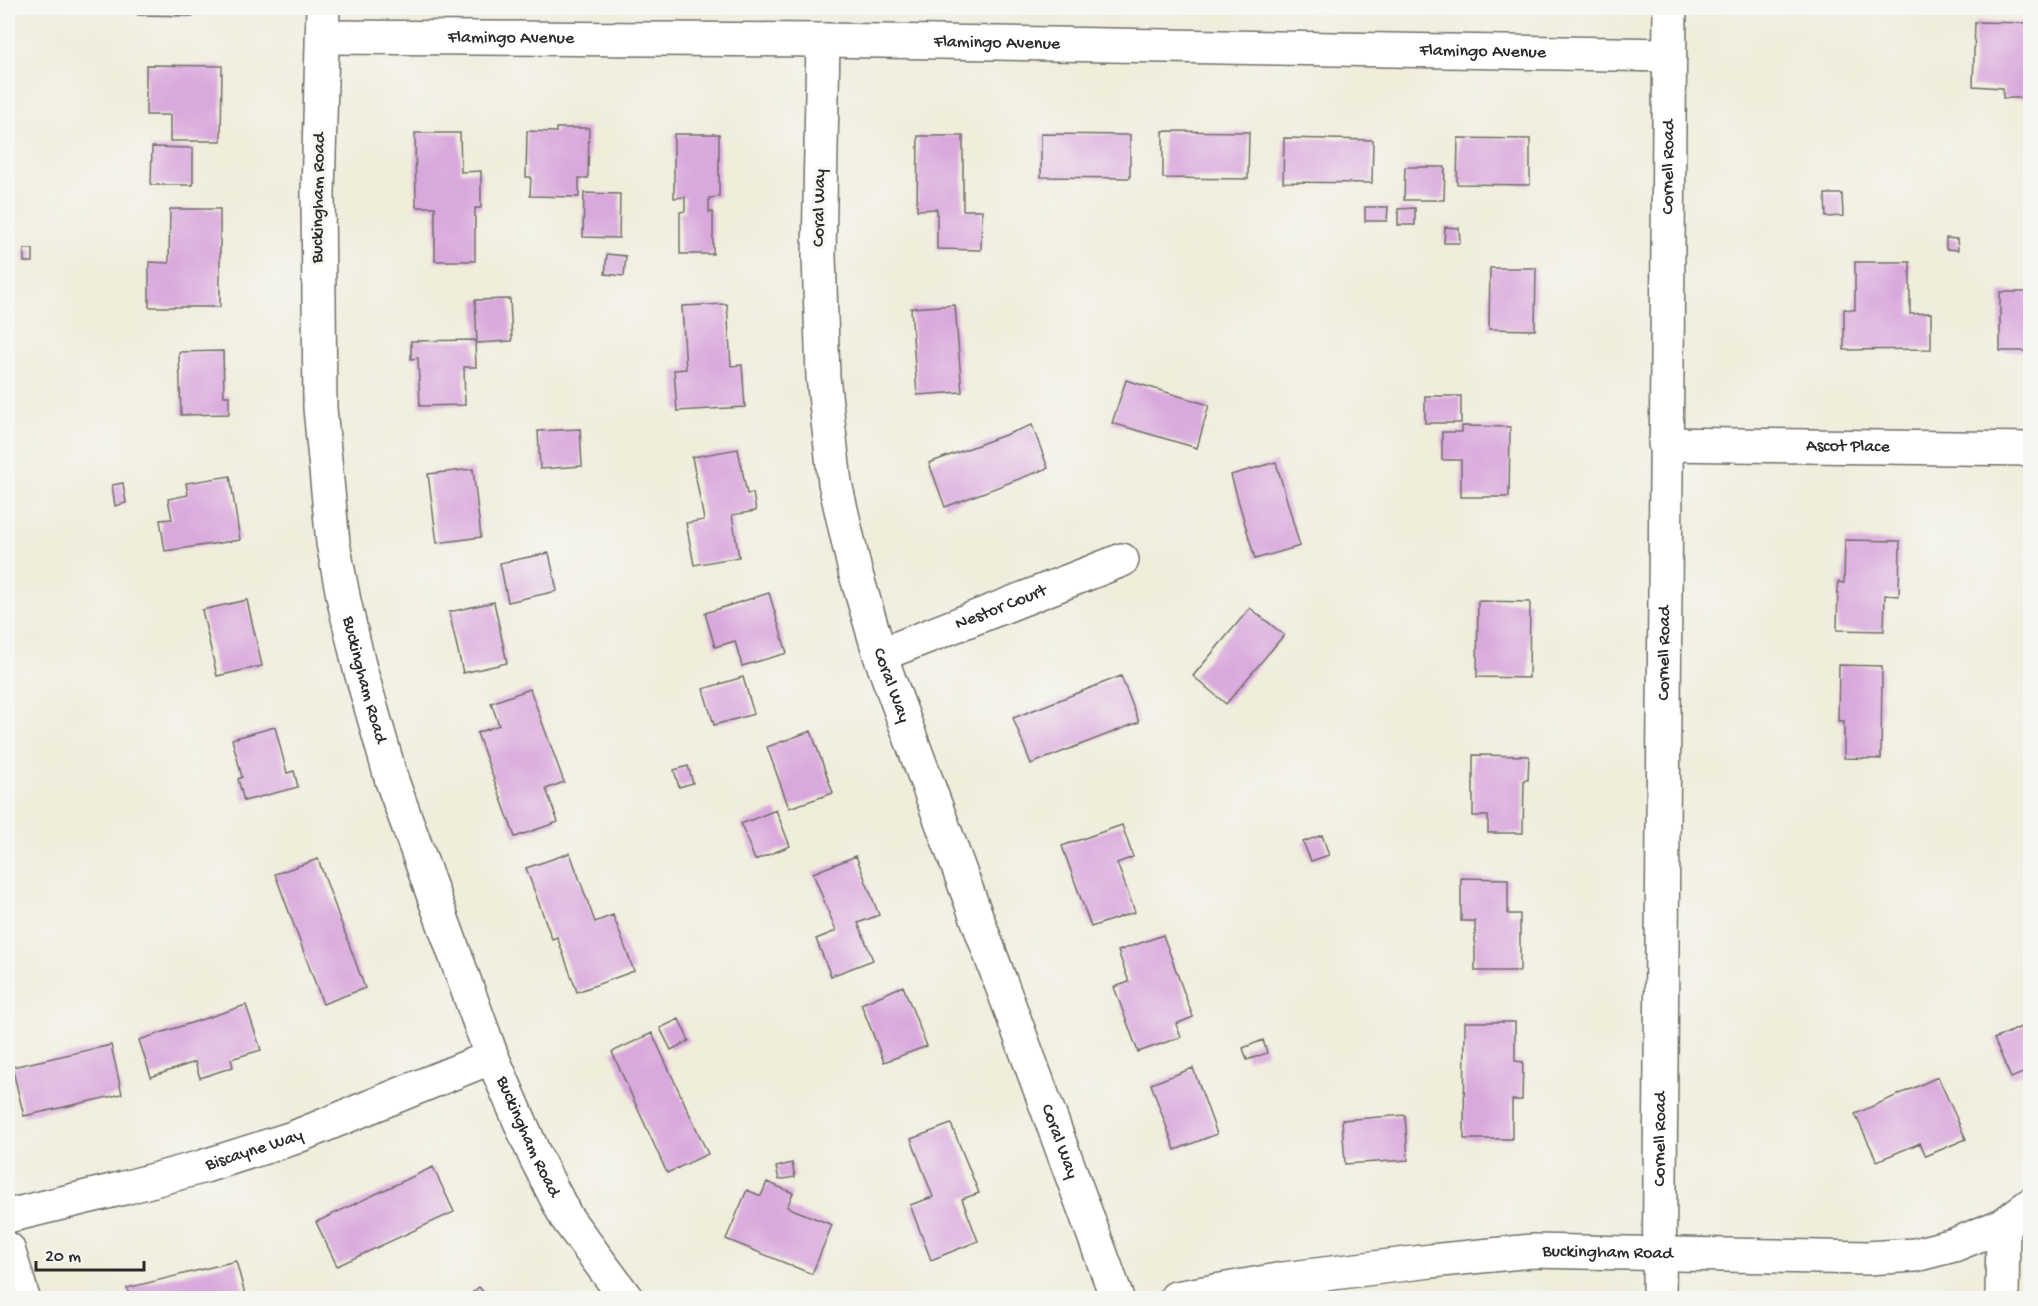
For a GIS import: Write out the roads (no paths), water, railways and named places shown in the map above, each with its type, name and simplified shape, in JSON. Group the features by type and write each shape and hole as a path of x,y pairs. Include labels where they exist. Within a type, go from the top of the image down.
{"street":[{"name":"Cornell Road","path":"1659,1299 1670,8"},
{"name":"Flamingo Avenue","path":"322,22 823,40 1670,55"},
{"name":"Buckingham Road","path":"322,22 318,193 320,408 333,543 358,665 392,781 492,1057 535,1156 566,1217 626,1299"},
{"name":"Coral Way","path":"823,40 819,256 822,377 835,483 855,571 880,655 1117,1299"},
{"name":"Ascot Place","path":"1665,444 2031,449"},
{"name":"Nestor Court","path":"880,655 1122,560"},
{"name":"Biscayne Way","path":"8,1216 206,1166 282,1142 492,1057"},
{"name":"Buckingham Road","path":"1176,1299 1283,1279 1431,1260 1532,1251 1867,1258 1915,1255 1954,1245 2003,1225 2031,1205"},
{"path":"2002,1299 2003,1225"},
{"path":"8,1249 23,1299"}]}
